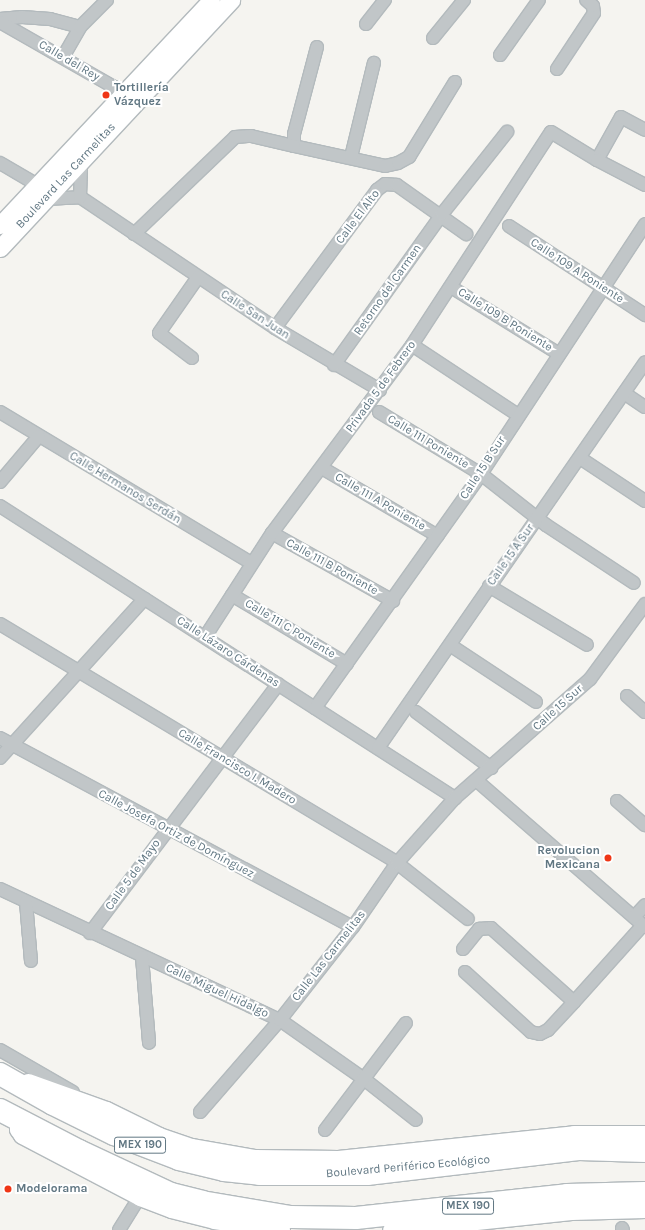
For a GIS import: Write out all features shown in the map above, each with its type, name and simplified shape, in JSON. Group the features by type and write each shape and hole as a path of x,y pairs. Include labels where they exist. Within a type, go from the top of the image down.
{"highway":[{"name":"Boulevard Periférico Ecológico","path":"0,1072 53,1104 114,1134 179,1159 224,1170 294,1176 367,1174 579,1149 645,1152"},
{"name":"MEX 190","path":"9,1114 78,1151 171,1194 286,1224 356,1218 567,1195 645,1192"}],"street":[{"path":"63,56 80,28 107,0"},
{"name":"Boulevard Las Carmelitas","path":"0,248 81,161 132,94 211,0"},
{"name":"Boulevard Las Carmelitas","path":"0,225 36,184 231,0"},
{"path":"366,24 385,0"},
{"path":"433,38 464,0"},
{"path":"500,55 539,0"},
{"path":"557,69 594,13 590,3"},
{"path":"0,19 22,17 50,19 80,28"},
{"name":"Calle del Rey","path":"0,22 132,94"},
{"path":"294,146 294,134 317,47"},
{"path":"351,157 374,63"},
{"path":"134,234 235,137 251,136 351,157 385,166 398,163 409,157 455,82"},
{"path":"645,130 621,118 597,160 645,184"},
{"name":"Retorno del Carmen","path":"334,365 442,214 507,132"},
{"name":"Privada 5 de Febrero","path":"205,637 251,563 272,533 322,468 412,345 551,132 597,160"},
{"path":"45,199 80,197 81,161"},
{"path":"0,162 36,184"},
{"name":"Calle El Alto","path":"275,328 377,190 385,184 397,185 442,214 466,234"},
{"name":"Calle San Juan","path":"80,197 275,328 334,365 380,390"},
{"name":"Calle 15 B Sur","path":"315,708 393,601 481,474 518,415 645,224"},
{"name":"Calle 109 A Poniente","path":"509,226 645,315"},
{"path":"192,358 160,333 198,277"},
{"name":"Calle 109 B Poniente","path":"451,287 559,354"},
{"path":"412,345 518,415"},
{"name":"Calle 15 A Sur","path":"378,748 645,362"},
{"path":"624,393 645,406"},
{"name":"Calle Hermanos Serdán","path":"0,412 251,563"},
{"name":"Calle 111 Poniente","path":"379,412 481,474 537,518 634,583"},
{"path":"0,482 39,436"},
{"path":"580,458 645,502"},
{"name":"Calle 111 A Poniente","path":"322,468 438,536"},
{"name":"Calle Lázaro Cárdenas","path":"0,506 455,798"},
{"name":"Calle 111 B Poniente","path":"272,533 393,601"},
{"path":"489,586 587,644"},
{"name":"Calle 111 C Poniente","path":"232,595 347,664"},
{"path":"0,758 144,599"},
{"name":"Calle 15 Sur","path":"455,798 491,768 590,679 645,604"},
{"name":"Calle Francisco I. Madero","path":"0,624 397,863 468,919"},
{"path":"450,645 536,702"},
{"name":"Calle 5 de Mayo","path":"90,933 166,829 278,684"},
{"path":"627,696 645,712"},
{"path":"416,712 491,768"},
{"name":"Calle Josefa Ortiz de Domínguez","path":"0,738 166,829 353,927"},
{"path":"476,780 641,923"},
{"name":"Calle Las Carmelitas","path":"200,1112 280,1020 353,927 397,863 455,798"},
{"path":"617,801 645,825"},
{"name":"Calle Miguel Hidalgo","path":"0,889 90,933 280,1020 364,1079 416,1120"},
{"path":"26,902 32,961"},
{"path":"466,972 532,1032 540,1034 548,1030 574,1002 641,923 645,905"},
{"path":"463,949 479,929 491,928 574,1002"},
{"path":"142,956 149,1043"},
{"path":"325,1130 406,1023"},
{"path":"0,1050 106,1110"},
{"name":"Boulevard Periférico Ecológico","path":"0,1072 106,1110 147,1131 191,1147 255,1158 338,1159 574,1134 645,1134"},
{"path":"9,1114 22,1135 140,1197 171,1209 214,1220 286,1224"},
{"path":"120,1230 140,1197"},
{"path":"391,1230 571,1211 645,1209"}],"place":[{"name":"Tortillería Vázquez","path":"106,95"},
{"name":"Revolucion Mexicana","path":"608,858"},
{"name":"Modelorama","path":"8,1189"}]}
